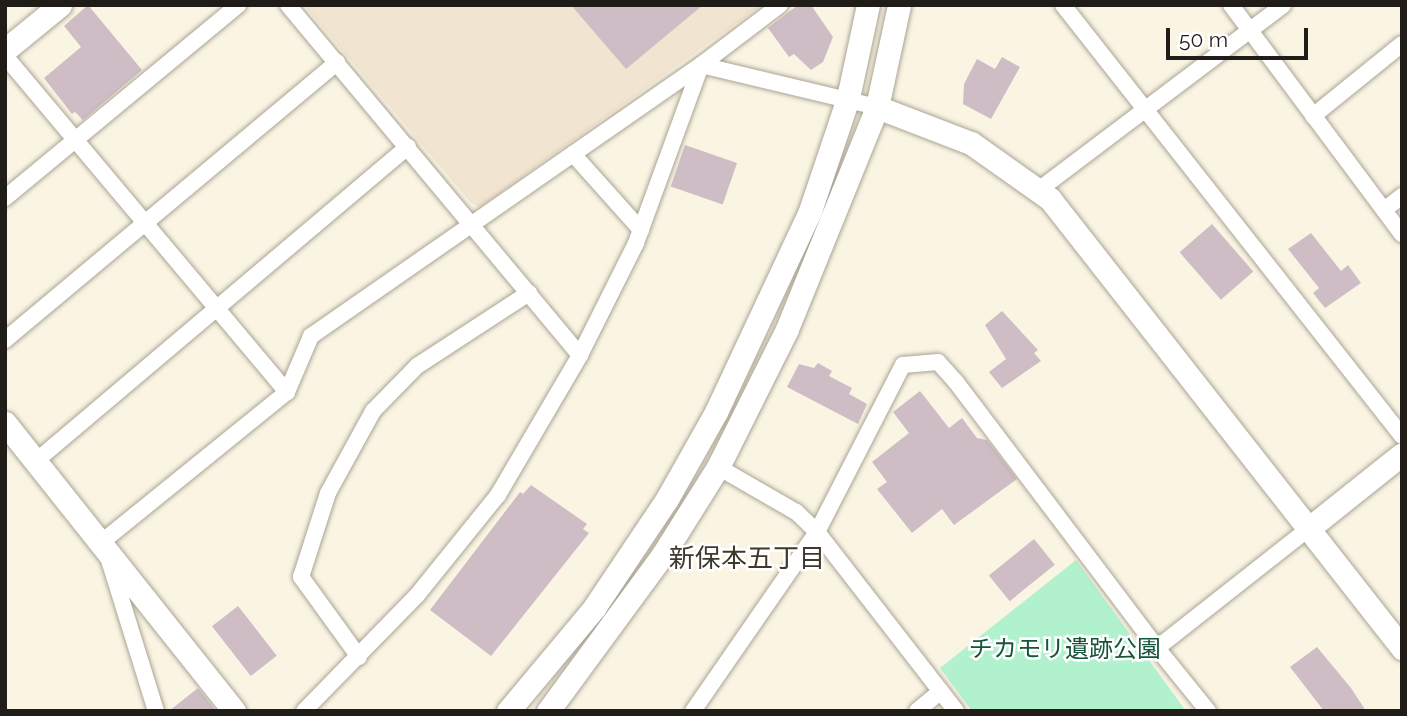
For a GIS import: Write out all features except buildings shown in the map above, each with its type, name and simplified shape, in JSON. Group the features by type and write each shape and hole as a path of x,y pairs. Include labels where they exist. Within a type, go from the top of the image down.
{"street":[{"path":"5,50 60,5"},
{"path":"5,198 238,5"},
{"path":"288,5 580,355"},
{"path":"103,541 287,392 311,336 701,65 779,5"},
{"path":"508,711 594,608 667,499 699,443 810,211 848,98 868,5"},
{"path":"548,711 662,556 718,467 787,329 877,107 899,5"},
{"path":"1063,5 1402,436"},
{"path":"1231,5 1402,234"},
{"path":"1040,189 1146,113 1283,5"},
{"path":"1313,116 1402,44"},
{"path":"5,56 287,392"},
{"path":"5,340 337,62"},
{"path":"701,65 877,107 971,143 1040,189 1402,648"},
{"path":"304,711 418,594 498,495 580,355 641,230 701,65"},
{"path":"36,461 408,147"},
{"path":"573,154 641,230"},
{"path":"1384,210 1402,196"},
{"path":"359,657 301,577 328,493 373,411 408,375 528,293"},
{"path":"693,711 817,532 903,365 938,362 1208,711"},
{"path":"5,423 103,541 234,711"},
{"path":"1157,648 1402,454"},
{"path":"718,467 796,512 817,532 957,711"},
{"path":"103,541 156,711"},
{"path":"917,711 941,691"}],"shaded area":[{"path":"304,5 762,5 480,207 471,203"}],"green space":[{"name":"チカモリ遺跡公園","path":"1076,560 1186,711 972,711 940,668"}],"district":[{"name":"新保本五丁目","path":"747,559"}]}
